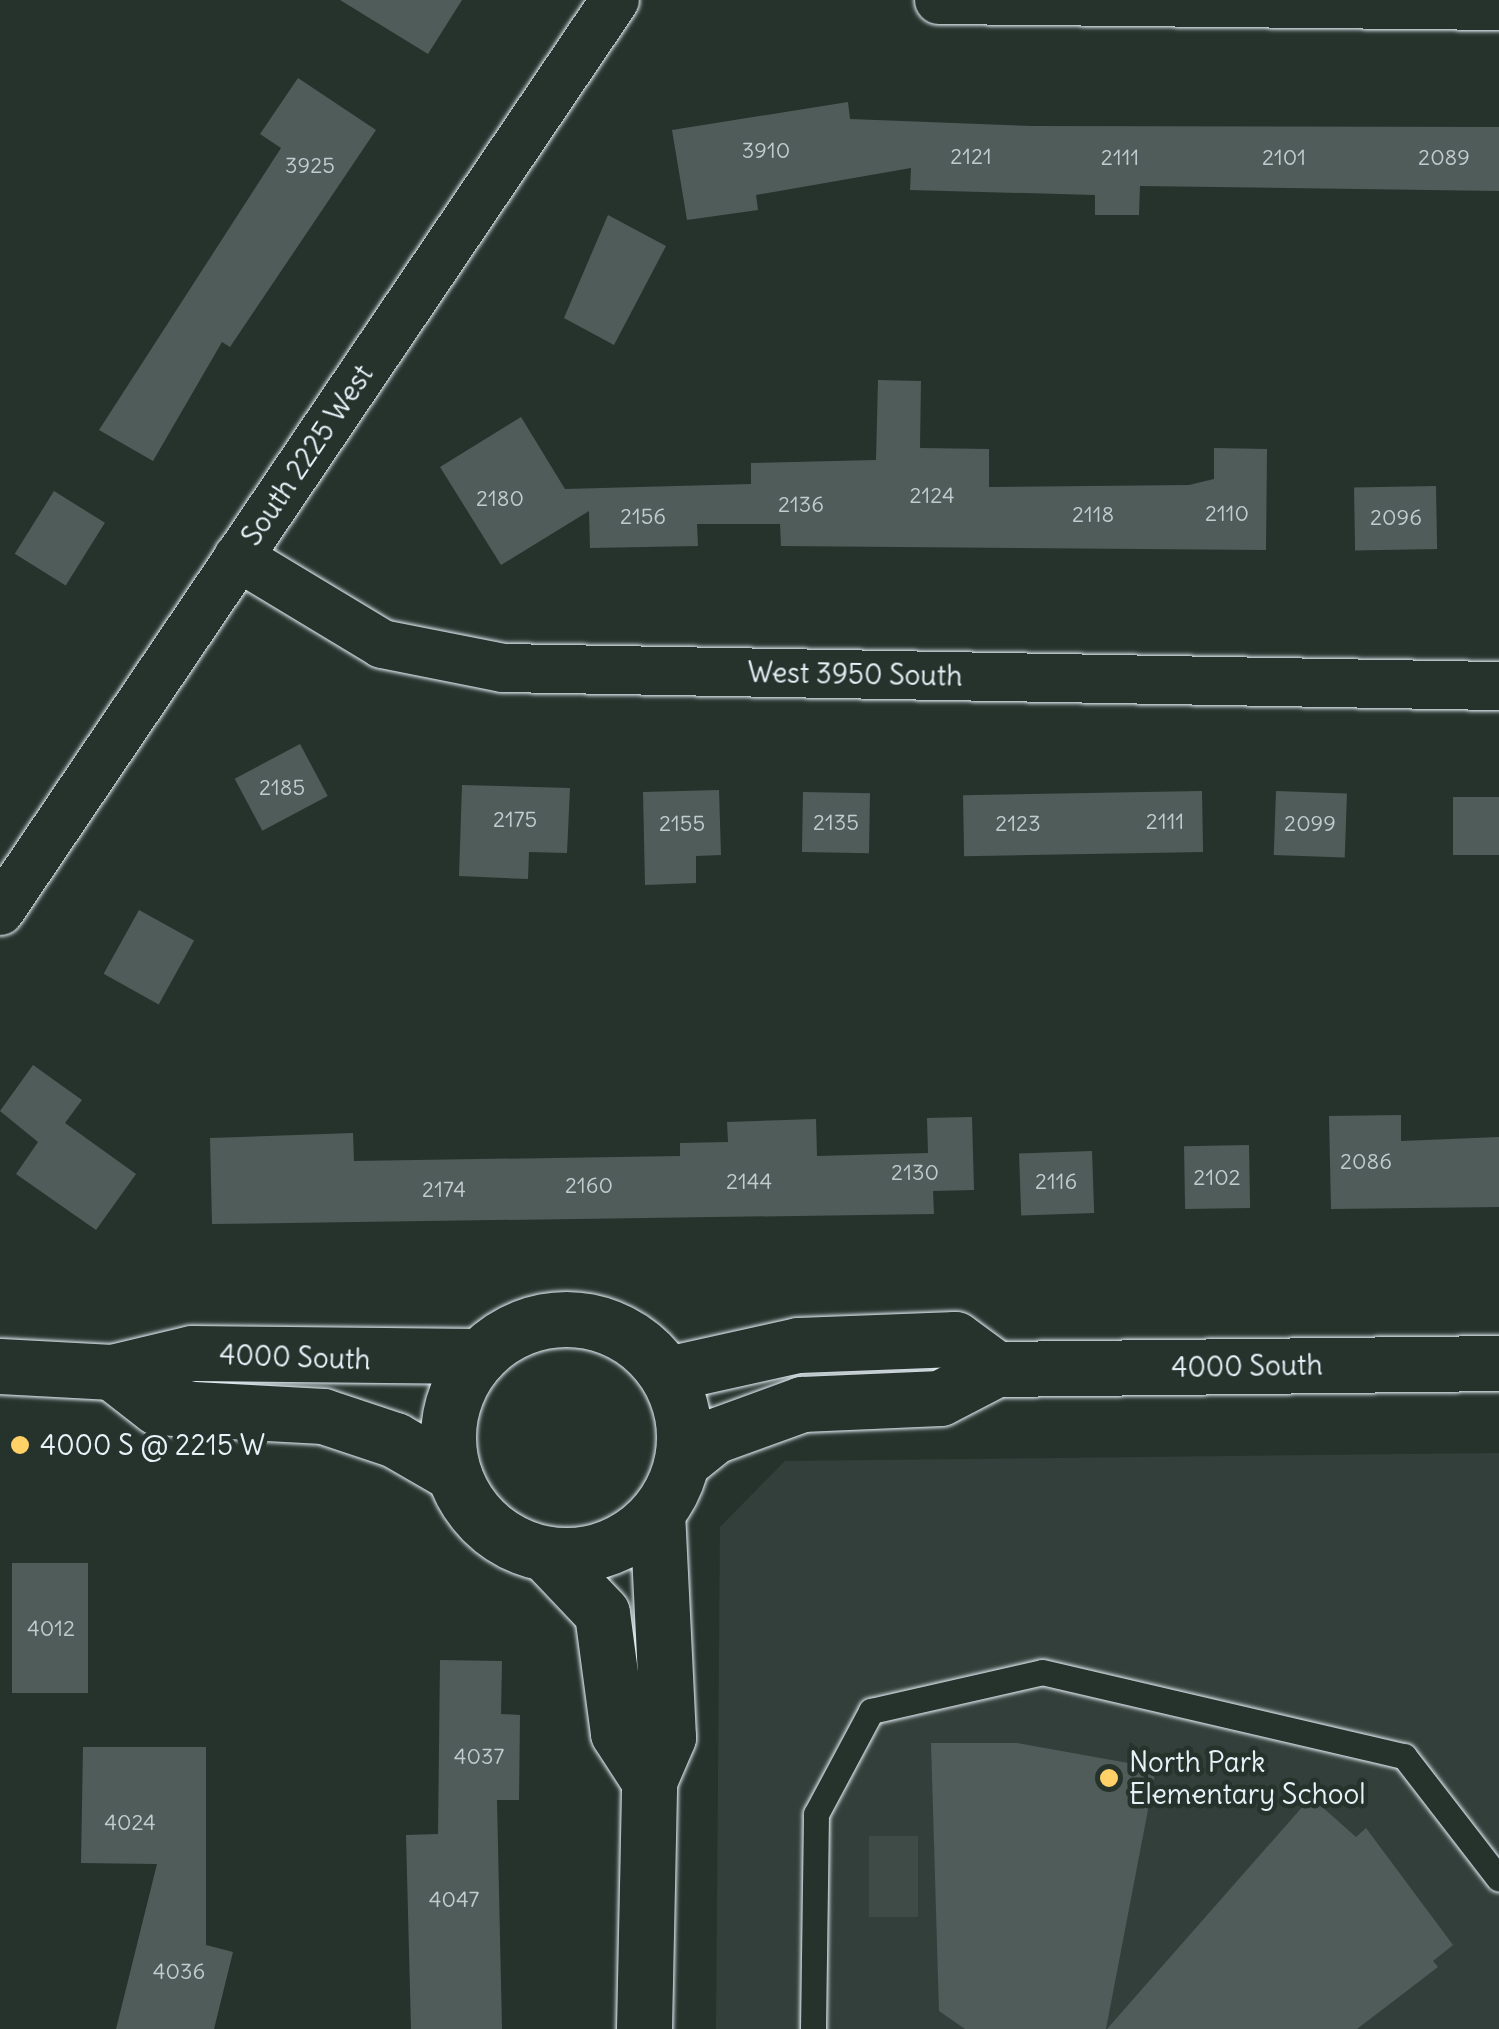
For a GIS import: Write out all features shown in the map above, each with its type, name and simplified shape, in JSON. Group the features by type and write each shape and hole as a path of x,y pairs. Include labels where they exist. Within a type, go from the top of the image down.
{"street":[{"name":"South 2225 West","path":"0,911 615,0"},
{"path":"939,0 1499,6"},
{"name":"West 3950 South","path":"238,557 382,644 503,668 1499,686"},
{"path":"546,1554 615,1543 657,1513 683,1460 680,1402 667,1374 622,1333 562,1319 532,1324 480,1356 450,1397 454,1474 489,1526 546,1554 602,1613 618,1732 649,1781"},
{"path":"667,1374 798,1345 955,1340 996,1369"},
{"name":"4000 South","path":"0,1366 112,1372 192,1354 480,1356"},
{"name":"4000 South","path":"683,1460 714,1436 802,1404 940,1398 996,1369 1499,1363"},
{"name":"4000 South","path":"112,1372 157,1407 323,1416 395,1440 454,1474"},
{"path":"644,2029 649,1781 668,1737 657,1513"}],"lane":[{"path":"813,2029 816,1814 871,1711 1042,1672 1404,1756 1499,1878"}],"shaded area":[{"name":"North Park Elementary School","path":"1499,1453 1499,2029 716,2029 720,1527 785,1461"},
{"path":"869,1836 918,1836 918,1917 869,1917"}],"building":[{"path":"340,0 462,0 428,54"},
{"path":"298,78 376,130 230,347 222,342 153,461 99,430 281,148 260,134"},
{"path":"848,102 850,119 1031,126 1499,127 1499,191 1140,186 1139,215 1095,215 1095,195 910,190 911,168 756,195 758,210 687,220 672,130"},
{"path":"608,215 666,246 614,345 564,318"},
{"path":"878,380 921,381 920,448 989,449 989,487 1189,485 1214,479 1214,448 1267,449 1266,550 781,546 780,524 697,524 698,546 590,548 589,511 501,565 440,467 521,417 565,489 751,484 751,463 876,460"},
{"path":"1436,486 1437,549 1355,550 1354,487"},
{"path":"54,491 105,523 66,586 15,554"},
{"path":"300,744 328,796 262,831 235,779"},
{"path":"462,785 570,788 567,853 529,852 528,879 459,876"},
{"path":"719,790 721,855 696,856 696,883 645,885 643,792"},
{"path":"1202,791 1203,852 964,856 963,795"},
{"path":"1276,791 1347,793 1345,857 1274,855"},
{"path":"803,792 870,793 869,853 802,852"},
{"path":"1453,797 1499,797 1499,855 1453,855"},
{"path":"139,910 194,941 159,1004 104,974"},
{"path":"33,1065 82,1100 65,1123 136,1174 96,1230 16,1174 38,1142 0,1111"},
{"path":"1401,1115 1401,1141 1499,1137 1499,1207 1331,1209 1329,1116"},
{"path":"972,1117 974,1190 933,1191 934,1214 212,1224 210,1138 353,1133 354,1161 680,1156 680,1143 728,1142 727,1122 816,1119 817,1156 928,1153 927,1118"},
{"path":"1249,1145 1250,1208 1185,1209 1184,1146"},
{"path":"1092,1151 1094,1213 1021,1216 1019,1154"},
{"path":"12,1563 88,1563 88,1693 12,1693"},
{"path":"440,1660 502,1661 501,1714 520,1715 519,1800 497,1800 502,2029 411,2029 406,1835 438,1834"},
{"path":"931,1743 1017,1743 1156,1768 1106,2029 965,2029 939,2011"},
{"path":"83,1747 206,1747 206,1945 233,1952 214,2029 116,2029 157,1864 81,1863"},
{"path":"1311,1797 1356,1837 1366,1828 1453,1945 1433,1961 1438,1967 1357,2029 1107,2029"}],"place":[{"name":"4000 S @ 2215 W","path":"20,1445"},
{"name":"North Park Elementary School","path":"1109,1778"}]}
